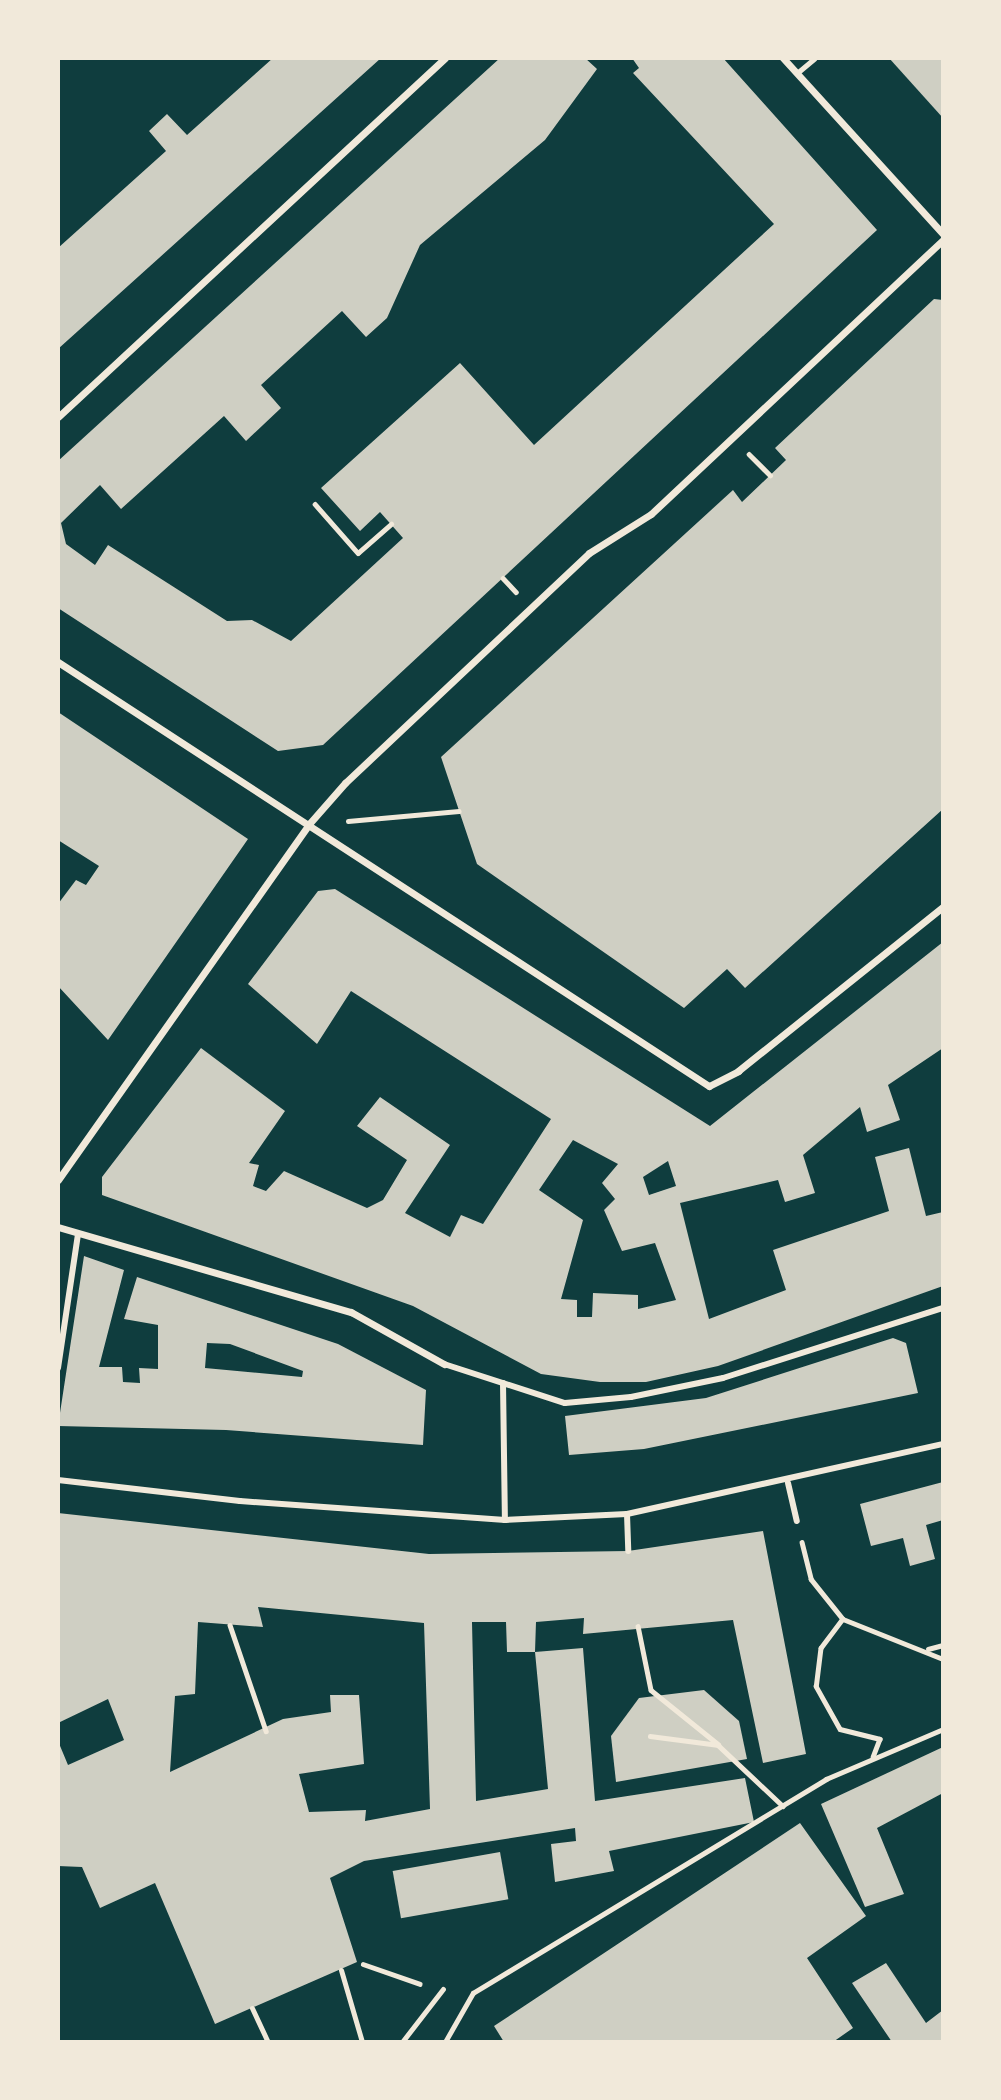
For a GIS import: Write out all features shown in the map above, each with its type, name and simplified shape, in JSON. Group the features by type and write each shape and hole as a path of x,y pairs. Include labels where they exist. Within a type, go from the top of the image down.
{"street":[{"path":"58,417 445,58"},
{"path":"783,58 943,234"},
{"path":"58,1180 309,824 589,553 651,514 943,240"},
{"path":"58,662 709,1086 738,1070 943,907"},
{"path":"58,1227 351,1312 444,1364 565,1403 631,1397 723,1378 943,1308"},
{"path":"58,1368 78,1234"},
{"path":"503,1382 505,1520"},
{"path":"58,1480 240,1502 505,1520 627,1514 788,1483 943,1444"},
{"path":"788,1483 797,1521"},
{"path":"627,1514 628,1551"}],"lane":[{"path":"797,73 815,58"},
{"path":"341,1969 362,2042"},
{"path":"402,2042 443,1989"},
{"path":"253,2008 268,2042"}],"path":[{"path":"315,504 358,553 391,524"},
{"path":"309,824 459,811"},
{"path":"802,1545 811,1579 843,1619 898,1646 927,1649 943,1645"},
{"path":"843,1619 821,1648 816,1686 840,1728 880,1739 873,1757"},
{"path":"230,1625 266,1731"},
{"path":"638,1626 651,1690 718,1745 783,1806"},
{"path":"927,1649 943,1659"},
{"path":"445,2042 473,1993 783,1806 873,1757 943,1729"},
{"path":"650,1736 718,1745"},
{"path":"357,1962 431,1988"}],"building":[{"path":"273,58 381,58 58,349 58,248 166,151 149,131 167,114 187,135"},
{"path":"500,58 585,58 597,69 545,140 420,245 387,318 366,337 342,311 261,385 281,408 246,441 224,416 121,509 100,485 61,523 66,544 95,565 108,545 227,621 252,620 291,641 403,538 380,512 360,531 321,488 460,363 534,445 774,224 633,73 639,68 632,58 723,58 877,230 323,745 278,751 58,608 58,461"},
{"path":"889,58 943,58 943,118"},
{"path":"934,299 943,300 943,809 745,988 727,969 684,1008 477,864 441,757 733,490 742,502 786,460 775,448"},
{"path":"58,712 248,839 108,1040 58,986 58,904 76,880 86,885 99,866 58,840"},
{"path":"335,889 710,1126 943,942 943,1048 888,1085 900,1120 867,1132 860,1107 803,1155 815,1193 785,1202 778,1180 680,1203 709,1319 786,1290 773,1250 889,1211 875,1157 909,1148 926,1216 943,1212 943,1286 718,1366 646,1382 600,1382 541,1374 413,1306 102,1195 102,1177 201,1048 285,1111 249,1163 259,1165 253,1186 266,1191 284,1171 367,1208 383,1200 407,1160 357,1126 380,1097 450,1145 405,1213 450,1237 461,1215 483,1224 551,1119 351,991 317,1044 248,984 318,891","holes":["573,1140 618,1164 602,1183 615,1199 604,1210 622,1251 655,1243 676,1300 638,1309 638,1295 593,1293 592,1317 577,1317 577,1300 561,1299 583,1220 539,1190","668,1161 676,1186 649,1195 643,1177"]},
{"path":"84,1256 124,1270 99,1367 122,1367 123,1382 140,1383 139,1368 158,1369 158,1325 124,1319 137,1277 338,1344 426,1390 423,1445 226,1430 58,1426","holes":["207,1343 230,1344 303,1371 302,1377 205,1368"]},
{"path":"893,1338 906,1343 918,1393 644,1449 569,1455 565,1416 706,1398"},
{"path":"943,1482 943,1520 926,1525 935,1559 910,1566 903,1538 871,1546 860,1504"},
{"path":"58,1513 429,1554 628,1551 763,1531 806,1754 763,1763 733,1620 583,1634 584,1618 536,1622 535,1652 583,1648 595,1801 745,1778 754,1822 609,1851 614,1871 555,1882 551,1844 576,1841 575,1828 364,1861 330,1878 357,1962 215,2024 155,1883 100,1908 82,1867 58,1866 58,1741 68,1765 124,1740 108,1699 58,1723","holes":["258,1607 424,1623 430,1809 365,1821 366,1810 309,1812 299,1774 364,1764 359,1695 330,1695 331,1712 283,1719 170,1772 175,1696 195,1694 198,1622 263,1627","472,1622 506,1622 507,1652 535,1652 548,1789 476,1801"]},
{"path":"704,1690 739,1721 747,1759 616,1782 611,1736 639,1698"},
{"path":"943,1747 943,1793 877,1828 904,1894 865,1907 821,1804"},
{"path":"800,1823 866,1916 807,1958 853,2028 833,2042 504,2042 494,2026"},
{"path":"500,1852 508,1899 401,1918 393,1871"},
{"path":"886,1963 926,2023 943,2010 943,2042 892,2042 852,1983"}]}
